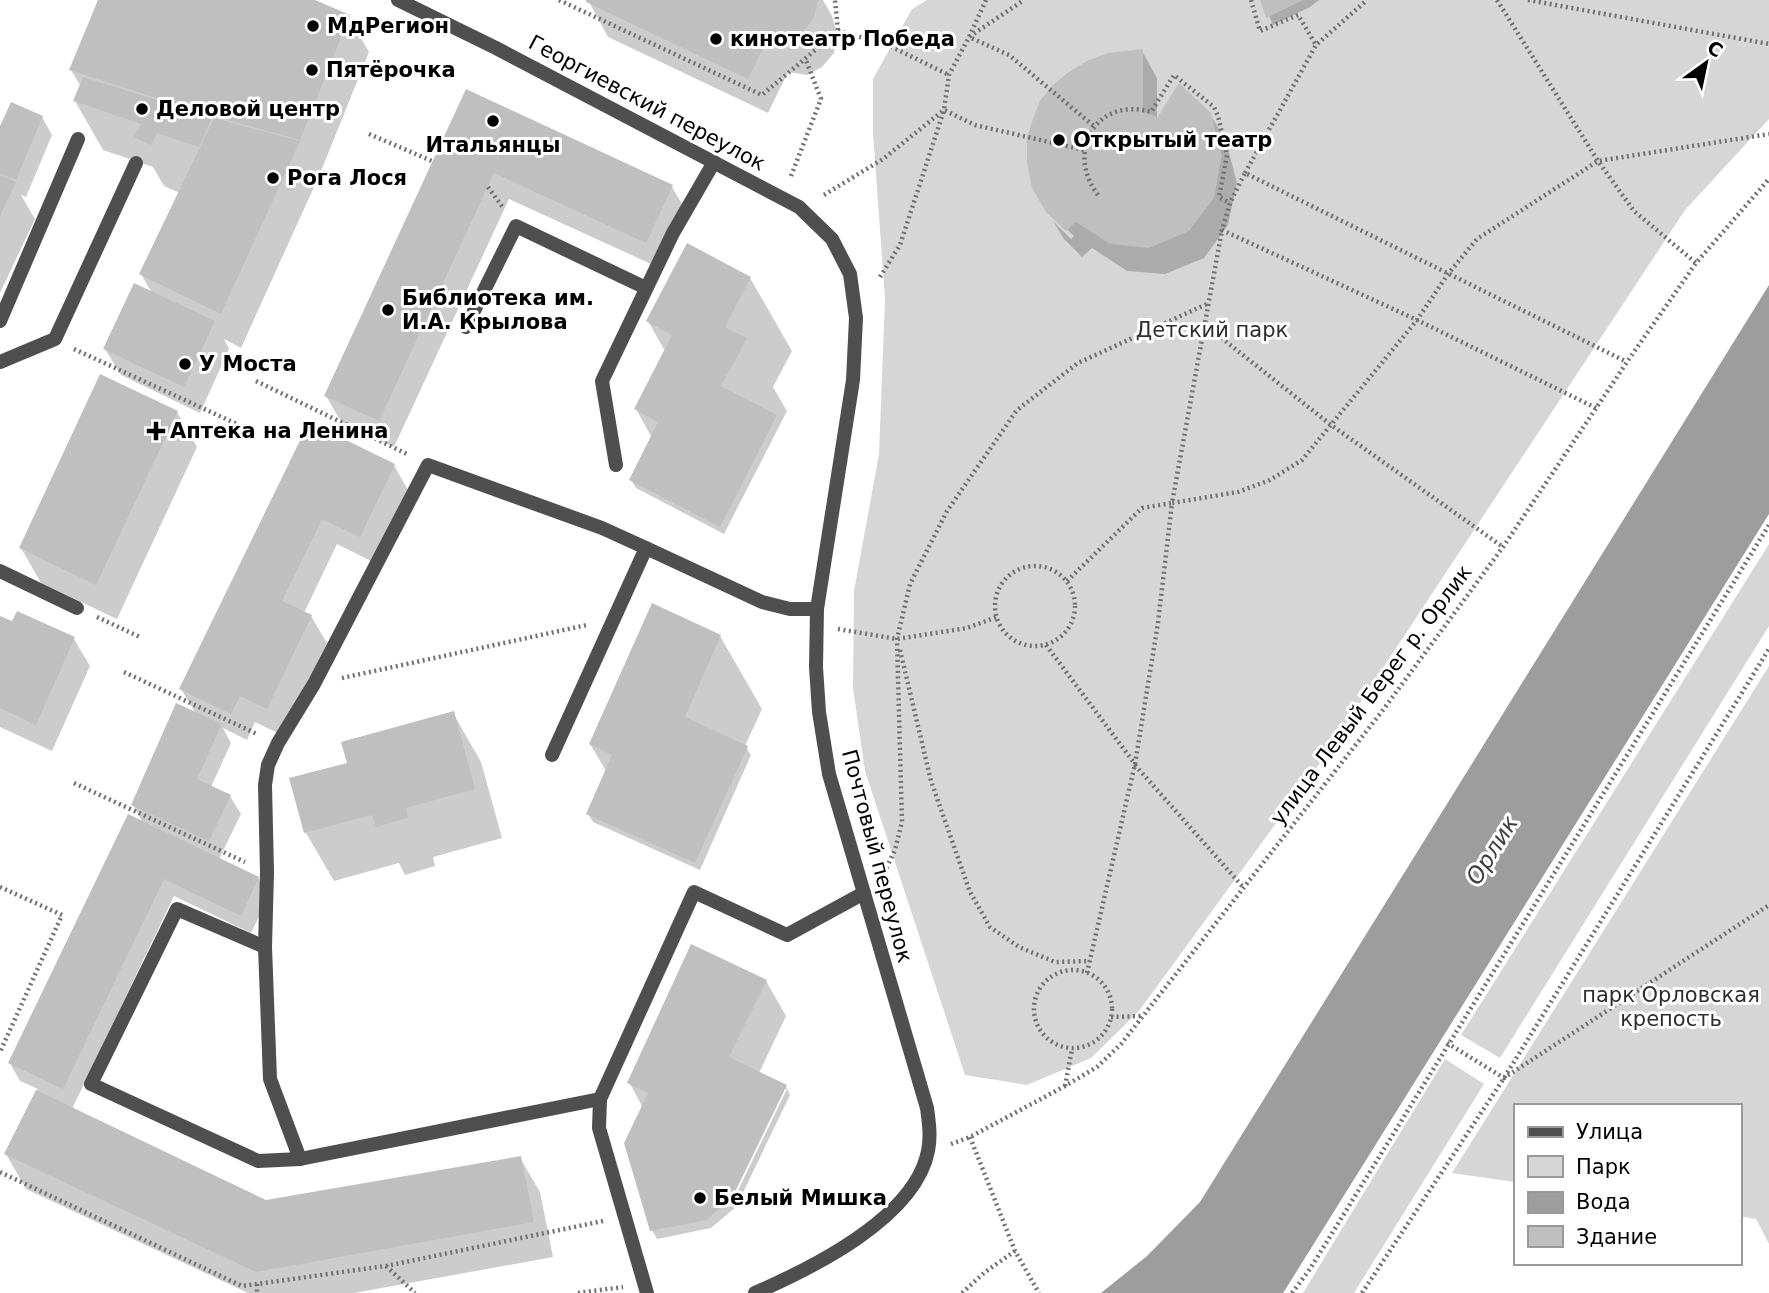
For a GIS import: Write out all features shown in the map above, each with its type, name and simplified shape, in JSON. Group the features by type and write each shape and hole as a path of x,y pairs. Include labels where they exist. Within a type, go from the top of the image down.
{"street":[{"name":"Георгиевский переулок","path":"397,0 496,48 799,207 832,239 850,274"},
{"path":"0,321 78,139"},
{"path":"616,465 602,382 673,233 715,162"},
{"path":"0,362 54,339 136,163"},
{"path":"466,327 516,226 646,289"},
{"name":"Почтовый переулок","path":"850,274 856,318 853,380 817,610 816,678 829,774 926,1108 930,1130 928,1153"},
{"path":"300,1159 270,1079 265,947 265,785 268,765 278,743 314,684 428,465 602,528 762,602 790,609 817,610"},
{"path":"552,755 646,548"},
{"path":"0,571 77,608"},
{"path":"645,1289 599,1128 600,1099 694,892 787,934 864,893"},
{"path":"265,947 177,909 91,1084 258,1161 300,1159 600,1099"},
{"path":"755,1293 856,1240 882,1221 917,1179 928,1153"}],"path":[{"path":"559,0 762,95 838,31"},
{"path":"835,0 838,31"},
{"path":"880,277 900,245 944,110 949,75 986,0"},
{"path":"969,37 1024,0"},
{"path":"1251,0 1260,31 1298,15 1317,45"},
{"path":"1087,973 1135,764 1158,623 1172,503 1222,229 1230,203 1245,173 1317,45 1367,0"},
{"path":"1497,0 1598,161 1634,211 1696,264"},
{"path":"1528,0 1769,44"},
{"path":"838,31 886,44 949,75"},
{"path":"969,37 1009,55 1095,127"},
{"path":"791,176 821,99 805,58"},
{"path":"1098,195 1086,175 1083,163 1088,137 1095,127 1114,111 1139,108 1151,111 1174,75 1214,107 1227,155 1219,197 1230,203"},
{"path":"944,110 975,125 1084,150"},
{"path":"824,195 883,159 944,110"},
{"path":"369,134 432,161"},
{"path":"1067,581 1142,508 1238,492 1270,480 1302,460 1417,320 1448,274 1477,239 1598,161 1769,134"},
{"path":"1245,173 1627,362"},
{"name":"улица Левый Берег р. Орлик","path":"928,1153 970,1137 1065,1086 1097,1067 1121,1044 1382,709 1503,547 1696,264 1769,179"},
{"path":"1222,229 1417,320 1596,408"},
{"path":"864,893 886,870 895,850 902,822 897,639 910,584 947,511 1017,410 1078,363 1209,303"},
{"path":"1204,324 1331,425 1503,547"},
{"path":"54,339 237,424"},
{"path":"256,381 428,465"},
{"path":"1292,1293 1310,1269 1769,525"},
{"path":"1032,566 1056,572 1067,581 1074,593 1076,607 1073,621 1055,642 1046,645 1028,646 1014,641 1005,633 997,617 996,597 1000,585 1019,569 1032,566"},
{"path":"77,608 140,637"},
{"path":"837,629 897,639 967,628 997,617"},
{"path":"314,684 614,619"},
{"path":"897,639 931,781 970,892 983,915 990,926 1019,947 1055,962 1090,961"},
{"path":"1046,645 1135,764 1243,887"},
{"path":"1362,1293 1504,1078 1769,649"},
{"path":"124,672 278,743"},
{"path":"74,783 267,872"},
{"path":"0,887 62,915 0,1052"},
{"path":"1504,1078 1769,905"},
{"path":"1073,970 1087,973 1098,979 1107,990 1111,1003 1111,1017 1107,1029 1098,1039 1086,1046 1072,1049 1049,1041 1041,1032 1033,1009 1041,986 1061,972 1073,970"},
{"path":"1111,1017 1141,1016"},
{"path":"1447,1043 1504,1078"},
{"path":"1065,1086 1072,1049"},
{"path":"970,1137 1015,1251 1039,1293"},
{"path":"0,1172 242,1286 386,1266 624,1217"},
{"path":"962,1293 985,1272 1015,1251"},
{"path":"386,1266 415,1293"},
{"path":"257,1284 257,1293"},
{"path":"578,1293 645,1289"}],"green space":[{"name":"Детский парк","path":"927,0 1769,0 1769,119 1685,210 1325,756 1139,1011 1091,1058 1027,1085 965,1075 865,771 853,688 854,591 879,454 885,299 873,133 873,79 912,9"},
{"path":"1769,544 1769,626 1500,1058 1461,1035"},
{"name":"парк Орловская крепость","path":"1769,666 1769,1244 1756,1219 1741,1216 1741,1104 1514,1104 1514,1182 1452,1173"},
{"path":"1445,1059 1484,1084 1354,1293 1303,1293"}],"water":[{"name":"Орлик","path":"1769,285 1769,514 1285,1290 1283,1293 1101,1293 1147,1256 1200,1202"}],"building":[{"path":"98,0 315,0 350,15 300,140 213,116 69,70"},
{"name":"кинотеатр Победа","path":"586,0 818,0 814,17 803,32 786,40 768,38 748,79"},
{"path":"1260,0 1303,0 1266,18"},
{"path":"1143,49 1143,112 1158,117 1179,83 1211,113 1222,155 1214,198 1189,231 1149,248 1110,244 1076,222 1066,231 1046,212 1032,188 1027,163 1027,137 1040,101 1052,86 1087,61 1108,53"},
{"name":"Деловой центр","path":"83,77 212,117 199,147 157,133 151,145 134,137 141,124 73,101"},
{"path":"466,89 673,185 646,243 494,173 379,421 324,396"},
{"path":"11,102 43,116 16,180 0,174 0,126"},
{"path":"214,118 300,141 221,314 139,274"},
{"path":"0,175 16,182 0,216"},
{"path":"687,243 751,277 725,327 747,338 721,386 777,415 720,527 629,480 658,422 634,409 672,335 646,321"},
{"path":"134,283 215,321 184,387 103,349"},
{"path":"100,374 178,411 96,585 19,548"},
{"path":"309,422 395,464 360,537 322,519 282,601 312,615 267,709 240,696 231,714 179,689"},
{"path":"652,603 721,635 685,717 748,746 695,863 586,814 612,755 589,744"},
{"path":"17,611 75,637 36,725 0,708 0,616 12,621"},
{"path":"176,703 222,724 197,779 231,795 209,841 131,805"},
{"path":"454,711 475,789 406,808 408,818 376,827 372,815 304,833 289,778 347,763 341,742"},
{"path":"128,814 259,877 241,916 164,879 63,1089 8,1063"},
{"path":"691,944 767,980 729,1057 787,1085 732,1198 706,1220 650,1231 624,1143 648,1093 627,1083"},
{"path":"36,1090 266,1200 521,1156 534,1222 256,1272 4,1154"}],"place":[{"name":"МдРегион","path":"313,26"},
{"name":"кинотеатр Победа","path":"716,39"},
{"name":"Пятёрочка","path":"312,70"},
{"name":"Деловой центр","path":"142,109"},
{"name":"Итальянцы","path":"493,121"},
{"name":"Открытый театр","path":"1059,140"},
{"name":"Рога Лося","path":"273,178"},
{"name":"Библиотека им. И.А. Крылова","path":"388,310"},
{"name":"У Моста","path":"185,364"},
{"name":"Аптека на Ленина","path":"156,431"},
{"name":"Белый Мишка","path":"700,1198"}]}
